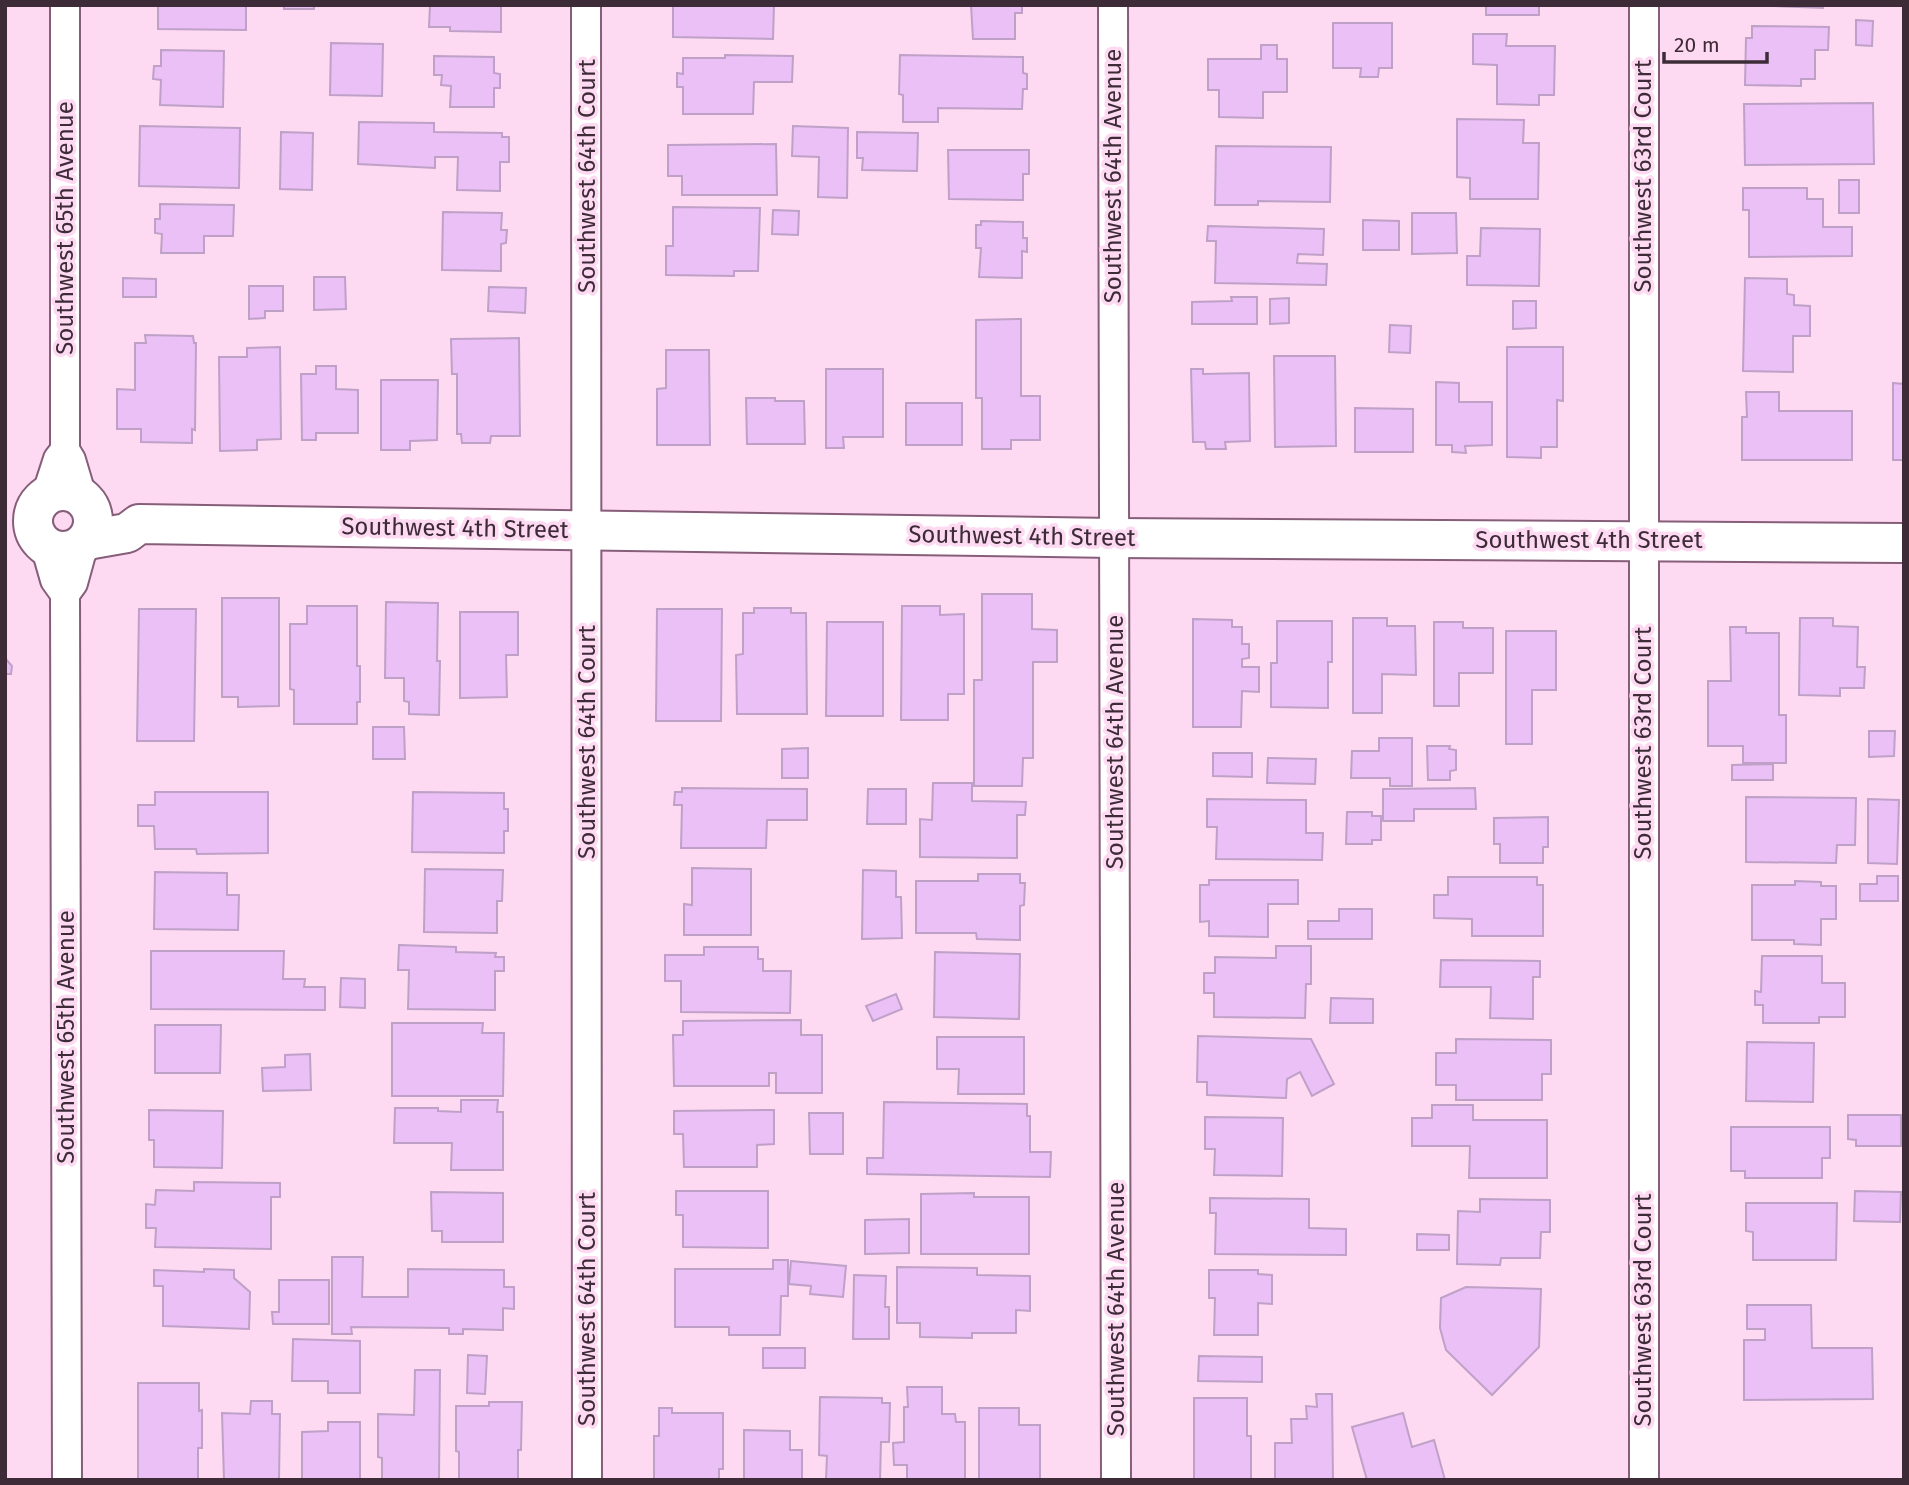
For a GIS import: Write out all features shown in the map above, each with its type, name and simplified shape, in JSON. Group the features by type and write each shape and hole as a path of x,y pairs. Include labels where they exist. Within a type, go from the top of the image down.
{"street":[{"name":"Southwest 65th Avenue","path":"65,5 65,450 71,460 43,515 55,580 65,594 66,1480"},
{"name":"Southwest 64th Court","path":"586,5 587,1480"},
{"name":"Southwest 64th Avenue","path":"1113,5 1116,1480"},
{"name":"Southwest 63rd Court","path":"1644,5 1644,1480"},
{"name":"Southwest 4th Street","path":"139,524 129,516 116,513 43,515 54,550 65,551 75,549 85,542 127,533 139,524 1114,538 1904,543"},
{"name":"Southwest 65th Avenue","path":"65,594 73,583 85,542"}],"building":[{"path":"158,5 246,5 246,30 158,29"},
{"path":"284,5 314,5 314,9 284,9"},
{"path":"430,5 501,5 501,32 450,31 450,27 429,27"},
{"path":"673,5 774,5 773,39 673,37"},
{"path":"971,5 1022,5 1022,13 1015,13 1015,39 973,39"},
{"path":"1486,5 1539,5 1539,15 1486,15"},
{"path":"1746,5 1823,5 1823,8"},
{"path":"1856,20 1873,21 1872,46 1856,45"},
{"path":"1333,23 1392,23 1392,68 1379,68 1378,77 1360,77 1361,68 1333,68"},
{"path":"1752,26 1829,27 1828,50 1815,50 1815,79 1801,79 1801,86 1745,85 1746,38 1752,38"},
{"path":"1473,34 1507,34 1506,46 1555,46 1554,95 1539,95 1539,105 1497,104 1497,65 1473,64"},
{"path":"331,43 383,44 382,96 330,95"},
{"path":"1261,45 1277,45 1277,59 1287,59 1287,92 1263,92 1263,118 1219,117 1219,90 1208,90 1208,59 1261,59"},
{"path":"161,50 224,51 223,107 160,105 161,80 153,79 154,66 161,66"},
{"path":"725,55 793,56 792,82 754,82 753,114 683,114 683,87 677,87 677,73 683,74 683,58 725,58"},
{"path":"900,55 1023,57 1027,89 1023,89 1022,109 938,108 938,122 903,122 903,95 899,94"},
{"path":"434,56 494,57 494,73 500,74 500,88 494,88 494,107 450,107 451,86 441,85 442,75 434,75"},
{"path":"1873,103 1874,164 1745,165 1744,104"},
{"path":"1457,119 1524,120 1523,143 1539,143 1538,199 1470,199 1470,178 1457,177"},
{"path":"359,122 434,123 434,132 502,133 502,137 509,137 509,162 500,162 500,191 457,190 458,157 435,157 435,168 358,164"},
{"path":"140,126 240,128 239,188 139,186"},
{"path":"793,126 848,128 847,198 818,197 819,157 792,156"},
{"path":"281,132 313,133 312,190 280,189"},
{"path":"857,132 918,133 917,171 862,170 863,158 857,158"},
{"path":"776,144 777,195 682,195 682,176 668,176 668,145"},
{"path":"1216,146 1331,147 1330,202 1258,201 1258,205 1215,205"},
{"path":"948,150 1029,150 1029,174 1023,174 1023,200 949,199"},
{"path":"1839,180 1859,180 1859,213 1839,213"},
{"path":"1743,188 1807,188 1807,199 1823,199 1823,227 1852,227 1852,256 1749,257 1749,210 1743,210"},
{"path":"160,204 234,205 233,236 204,236 204,253 161,253 162,234 155,233 155,219 160,219"},
{"path":"673,207 760,208 758,271 734,271 734,276 666,275 666,246 673,246"},
{"path":"773,210 799,211 798,235 772,234"},
{"path":"443,212 502,213 501,230 507,230 506,243 501,244 501,271 442,270"},
{"path":"1412,213 1456,213 1457,253 1412,254"},
{"path":"1363,220 1399,221 1399,250 1363,250"},
{"path":"981,221 1023,222 1023,238 1027,238 1027,252 1022,251 1022,278 979,277 981,248 976,248 976,225 981,225"},
{"path":"1208,226 1324,229 1323,255 1298,254 1297,263 1327,264 1326,285 1215,283 1216,241 1207,241"},
{"path":"1481,228 1540,229 1539,286 1467,285 1467,256 1480,256"},
{"path":"314,277 345,277 346,309 314,310"},
{"path":"123,278 156,279 156,297 123,297"},
{"path":"1745,278 1787,279 1787,294 1794,295 1794,305 1810,306 1810,336 1793,336 1793,372 1743,371"},
{"path":"249,286 283,286 283,311 265,311 265,318 249,319"},
{"path":"489,287 526,288 525,313 488,311"},
{"path":"1231,297 1257,297 1257,324 1192,324 1192,302 1232,301"},
{"path":"1289,298 1289,323 1270,324 1270,299"},
{"path":"1513,301 1536,301 1536,328 1513,329"},
{"path":"1021,319 1021,396 1040,396 1040,440 1011,440 1011,449 982,449 982,398 976,398 976,320"},
{"path":"1390,325 1411,326 1410,353 1389,352"},
{"path":"145,335 193,336 196,343 195,430 192,429 192,443 141,442 141,429 117,429 117,389 135,390 135,343 146,343"},
{"path":"519,338 520,436 491,436 490,443 462,443 461,434 457,434 457,374 452,374 451,339"},
{"path":"280,347 281,439 257,440 257,450 220,451 219,357 247,357 247,348"},
{"path":"1507,347 1563,347 1563,401 1557,400 1557,447 1541,447 1541,458 1507,457"},
{"path":"666,350 709,350 710,445 657,445 657,389 666,388"},
{"path":"1274,356 1335,356 1336,446 1275,447"},
{"path":"316,366 336,366 336,389 358,390 358,433 316,433 316,440 302,440 301,374 316,374"},
{"path":"826,369 883,369 883,437 843,437 844,448 826,448"},
{"path":"1191,369 1203,369 1203,374 1249,373 1250,441 1225,442 1226,449 1206,449 1205,442 1193,442"},
{"path":"381,380 438,380 437,440 410,441 410,450 381,450"},
{"path":"1436,382 1459,383 1459,402 1492,402 1492,445 1465,446 1466,453 1452,452 1452,445 1436,445"},
{"path":"1893,383 1904,384 1904,460 1893,460"},
{"path":"1746,392 1779,392 1779,411 1852,411 1852,460 1742,460 1742,417 1747,417"},
{"path":"746,398 804,401 805,444 747,444"},
{"path":"906,403 962,403 962,445 906,445"},
{"path":"1355,408 1413,409 1413,452 1355,452"},
{"path":"982,594 1032,594 1032,629 1057,630 1057,662 1033,662 1033,758 1023,758 1022,786 974,786 974,680 982,680"},
{"path":"222,598 279,598 279,706 238,707 238,697 222,697"},
{"path":"386,602 438,603 439,715 409,714 409,702 404,701 404,678 385,678"},
{"path":"307,606 357,606 360,702 357,702 357,724 294,724 294,690 290,689 290,624 307,624"},
{"path":"902,606 940,606 940,615 964,614 964,694 948,694 948,720 901,720"},
{"path":"754,608 791,608 791,613 806,613 807,714 737,714 736,655 743,654 743,613 754,613"},
{"path":"139,609 196,609 194,741 137,741"},
{"path":"657,609 722,609 721,721 656,721"},
{"path":"460,612 518,612 518,655 506,655 507,697 460,698"},
{"path":"1353,618 1387,618 1387,626 1415,626 1416,675 1382,674 1382,713 1353,713"},
{"path":"1800,618 1833,618 1833,626 1858,627 1857,667 1865,667 1864,688 1840,688 1840,696 1799,695"},
{"path":"1193,619 1232,620 1232,627 1242,627 1242,644 1249,644 1249,658 1242,659 1242,667 1259,667 1259,692 1242,691 1241,727 1193,727"},
{"path":"1277,621 1332,621 1332,662 1328,662 1328,708 1271,707 1271,663 1277,663"},
{"path":"827,622 883,622 883,716 826,716"},
{"path":"1434,622 1463,622 1463,628 1493,628 1493,673 1459,673 1459,706 1434,706"},
{"path":"1730,627 1746,627 1746,633 1779,633 1779,715 1786,715 1786,763 1743,763 1743,746 1708,746 1708,681 1731,681"},
{"path":"1506,631 1556,631 1556,690 1532,690 1532,744 1506,744"},
{"path":"5,658 12,666 11,674 5,674"},
{"path":"373,727 404,727 405,759 373,759"},
{"path":"1869,731 1895,731 1894,756 1869,757"},
{"path":"1379,738 1412,738 1412,786 1390,786 1390,778 1351,778 1352,751 1379,751"},
{"path":"1427,746 1450,746 1449,749 1456,750 1456,770 1450,771 1450,780 1428,780"},
{"path":"808,748 808,778 782,778 782,749"},
{"path":"1213,753 1252,753 1252,777 1213,776"},
{"path":"1268,758 1316,759 1315,784 1267,783"},
{"path":"1773,764 1773,780 1732,780 1732,765"},
{"path":"933,783 972,783 972,801 1026,802 1025,815 1017,815 1017,858 920,857 920,819 932,820"},
{"path":"682,788 807,789 807,820 767,820 766,848 681,848 682,805 674,805 675,792 682,792"},
{"path":"1475,788 1476,809 1414,809 1414,821 1383,821 1383,789"},
{"path":"868,789 906,789 906,824 867,824"},
{"path":"155,792 268,792 268,853 197,854 196,849 155,849 154,826 138,826 138,805 155,805"},
{"path":"413,792 504,793 504,809 508,809 508,831 504,831 504,853 412,852"},
{"path":"1746,797 1856,798 1855,845 1837,845 1836,863 1746,862"},
{"path":"1207,799 1306,800 1306,833 1323,833 1322,860 1216,859 1217,827 1207,827"},
{"path":"1868,799 1899,800 1897,864 1868,863"},
{"path":"1347,812 1372,812 1372,816 1381,816 1381,840 1372,840 1372,844 1346,844"},
{"path":"1548,817 1548,847 1543,847 1543,863 1500,863 1500,844 1494,844 1494,818"},
{"path":"692,868 751,869 751,935 684,935 684,904 692,905"},
{"path":"425,869 503,870 502,901 497,901 497,933 424,932"},
{"path":"863,870 896,871 896,897 901,897 902,938 862,939"},
{"path":"155,872 227,873 227,895 239,895 238,930 154,929"},
{"path":"978,874 1020,874 1020,883 1025,883 1024,905 1020,906 1020,940 977,939 976,933 916,933 916,881 978,881"},
{"path":"1877,876 1898,876 1898,901 1860,901 1860,884 1877,884"},
{"path":"1448,877 1537,877 1537,885 1543,885 1543,936 1472,936 1472,919 1434,918 1434,895 1448,895"},
{"path":"1209,880 1298,880 1298,904 1268,904 1268,937 1209,936 1209,921 1200,922 1200,885 1209,885"},
{"path":"1795,881 1821,882 1821,886 1836,886 1836,919 1821,919 1821,945 1794,944 1794,940 1752,940 1752,885 1795,885"},
{"path":"1339,909 1372,909 1372,939 1308,939 1308,921 1339,921"},
{"path":"399,945 456,947 456,952 496,953 495,957 504,957 504,971 495,971 495,1010 408,1009 409,970 398,970"},
{"path":"1276,946 1311,946 1311,984 1306,984 1305,1018 1214,1017 1214,993 1204,993 1204,973 1215,973 1215,957 1276,958"},
{"path":"704,947 758,947 758,959 763,959 763,971 791,971 790,1013 681,1012 681,981 665,981 665,955 704,955"},
{"path":"151,951 284,951 283,979 305,979 304,987 325,987 325,1010 151,1009"},
{"path":"935,952 1020,954 1019,1019 934,1017"},
{"path":"1762,956 1822,956 1822,983 1845,983 1845,1017 1819,1017 1819,1023 1763,1023 1763,1005 1755,1005 1755,991 1761,992"},
{"path":"1441,960 1540,961 1540,977 1533,977 1533,1019 1490,1018 1491,987 1440,987"},
{"path":"341,978 365,979 365,1008 340,1007"},
{"path":"896,994 902,1009 873,1021 866,1006"},
{"path":"1331,998 1373,999 1373,1023 1330,1023"},
{"path":"801,1020 801,1035 822,1035 822,1093 776,1093 776,1073 769,1073 769,1086 674,1086 673,1035 683,1035 683,1021"},
{"path":"392,1023 483,1023 482,1033 504,1033 503,1096 392,1096"},
{"path":"155,1025 221,1025 220,1073 155,1073"},
{"path":"1198,1036 1311,1039 1334,1084 1312,1096 1300,1072 1287,1079 1286,1098 1207,1095 1207,1082 1197,1082"},
{"path":"937,1037 1024,1037 1024,1094 958,1094 959,1069 937,1069"},
{"path":"1456,1039 1551,1040 1551,1074 1542,1074 1542,1100 1456,1100 1456,1085 1436,1085 1436,1053 1456,1053"},
{"path":"1747,1042 1814,1043 1813,1102 1746,1101"},
{"path":"310,1054 311,1090 263,1091 262,1068 285,1067 285,1055"},
{"path":"461,1100 498,1100 497,1112 503,1112 503,1170 451,1170 452,1143 394,1143 395,1108 438,1108 438,1111 461,1112"},
{"path":"884,1102 1027,1104 1027,1116 1030,1116 1030,1152 1051,1152 1050,1177 867,1174 867,1158 883,1158"},
{"path":"1432,1105 1473,1105 1473,1120 1547,1120 1547,1178 1469,1178 1470,1146 1412,1146 1412,1118 1432,1118"},
{"path":"149,1110 223,1111 222,1168 154,1167 154,1140 149,1140"},
{"path":"774,1110 774,1144 757,1145 757,1167 684,1167 683,1134 674,1134 674,1111"},
{"path":"809,1113 843,1113 843,1154 810,1154"},
{"path":"1848,1115 1901,1115 1901,1146 1856,1146 1856,1140 1848,1139"},
{"path":"1205,1117 1283,1118 1282,1176 1214,1175 1215,1149 1205,1149"},
{"path":"1731,1127 1830,1127 1830,1158 1822,1158 1822,1178 1745,1178 1745,1171 1731,1171"},
{"path":"194,1182 280,1183 280,1197 271,1197 271,1249 155,1247 156,1228 146,1228 146,1204 155,1205 156,1190 194,1191"},
{"path":"676,1191 768,1191 768,1248 683,1247 683,1215 676,1215"},
{"path":"1855,1191 1901,1192 1900,1222 1854,1221"},
{"path":"431,1192 503,1193 503,1242 442,1242 442,1231 432,1231"},
{"path":"974,1193 974,1197 1029,1197 1029,1254 921,1254 921,1194"},
{"path":"1210,1198 1309,1199 1309,1228 1346,1229 1346,1255 1215,1254 1216,1213 1210,1213"},
{"path":"1480,1199 1550,1200 1550,1232 1541,1232 1540,1258 1501,1258 1500,1265 1457,1264 1458,1211 1480,1212"},
{"path":"1746,1203 1837,1203 1836,1260 1753,1260 1753,1232 1746,1231"},
{"path":"909,1219 909,1253 865,1254 865,1220"},
{"path":"1417,1234 1449,1235 1449,1250 1417,1250"},
{"path":"332,1257 363,1257 362,1297 408,1297 408,1269 504,1270 504,1287 514,1287 514,1309 503,1308 503,1330 463,1329 463,1334 449,1334 449,1328 351,1327 352,1334 332,1334"},
{"path":"773,1260 788,1260 788,1296 781,1296 780,1335 729,1335 729,1327 675,1327 675,1269 773,1269"},
{"path":"791,1261 846,1266 843,1297 810,1294 811,1286 789,1284"},
{"path":"897,1267 977,1268 977,1275 1030,1276 1030,1311 1016,1310 1016,1333 972,1333 972,1338 920,1337 920,1323 897,1323"},
{"path":"204,1269 234,1270 234,1278 250,1292 249,1329 163,1326 163,1286 154,1286 154,1270 204,1272"},
{"path":"1209,1270 1258,1270 1258,1274 1272,1275 1272,1304 1258,1303 1258,1335 1214,1335 1215,1298 1209,1298"},
{"path":"854,1275 886,1276 885,1307 889,1307 889,1339 853,1339"},
{"path":"279,1280 329,1280 329,1324 273,1324 272,1312 279,1312"},
{"path":"1466,1287 1541,1289 1539,1347 1492,1395 1446,1350 1440,1328 1441,1298"},
{"path":"1747,1305 1811,1305 1812,1348 1872,1348 1873,1399 1744,1400 1744,1340 1765,1340 1765,1329 1747,1329"},
{"path":"293,1339 360,1341 360,1393 328,1393 328,1381 292,1381"},
{"path":"763,1348 805,1348 805,1368 763,1368"},
{"path":"468,1355 487,1356 485,1394 467,1393"},
{"path":"1199,1356 1262,1357 1262,1382 1198,1381"},
{"path":"415,1370 440,1370 439,1480 382,1480 382,1458 378,1457 378,1414 414,1415"},
{"path":"138,1383 199,1383 202,1448 198,1448 198,1480 138,1480"},
{"path":"907,1387 942,1387 942,1414 955,1414 956,1422 965,1422 965,1480 907,1480 907,1465 894,1465 893,1443 904,1442"},
{"path":"1316,1394 1332,1394 1333,1480 1275,1480 1275,1443 1292,1443 1291,1419 1307,1419 1306,1406 1317,1407"},
{"path":"820,1397 882,1398 882,1403 890,1403 889,1442 881,1442 880,1480 826,1480 827,1456 819,1455"},
{"path":"1194,1398 1247,1398 1247,1436 1251,1436 1251,1480 1194,1480"},
{"path":"251,1401 272,1401 272,1414 280,1414 279,1480 224,1480 222,1413 250,1414"},
{"path":"489,1402 522,1402 518,1480 459,1480 456,1406 489,1406"},
{"path":"659,1408 672,1408 672,1413 723,1413 723,1469 719,1469 719,1480 654,1480 654,1436 659,1436"},
{"path":"979,1408 1019,1408 1019,1425 1040,1425 1040,1480 979,1480"},
{"path":"1403,1413 1412,1447 1434,1440 1445,1480 1367,1480 1352,1427"},
{"path":"328,1422 360,1422 360,1480 302,1480 302,1432 328,1431"},
{"path":"744,1430 790,1431 790,1450 802,1450 802,1480 744,1480"}]}
